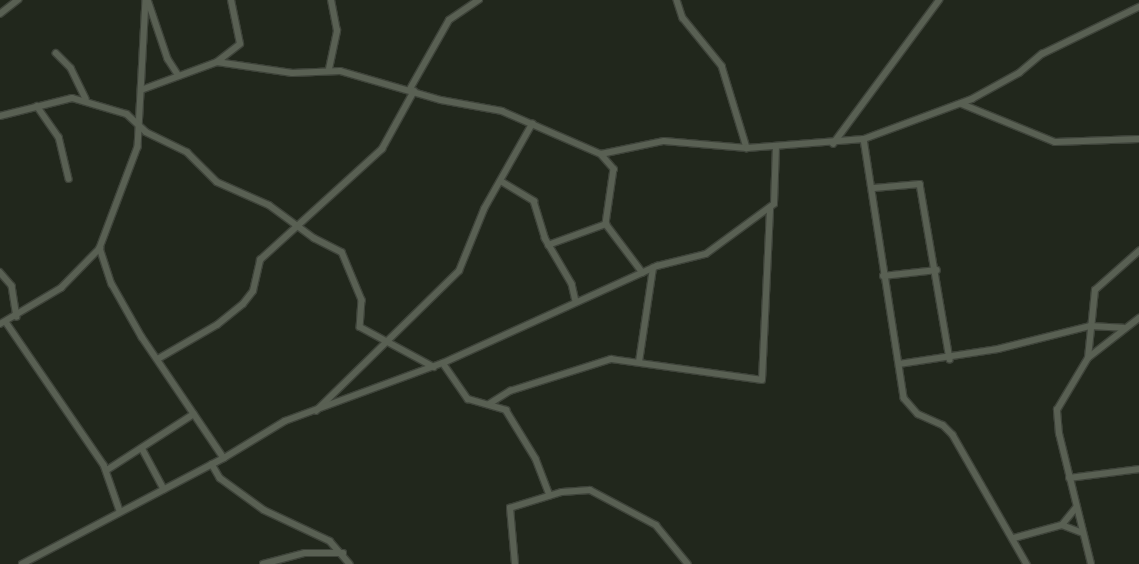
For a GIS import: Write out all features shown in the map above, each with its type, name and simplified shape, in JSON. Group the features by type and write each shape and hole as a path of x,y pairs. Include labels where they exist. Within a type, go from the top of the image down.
{"street":[{"path":"0,14 18,0"},
{"path":"147,0 168,60 179,76"},
{"path":"120,511 107,470 67,404 3,323 17,317 78,274 100,248 136,154 140,126 147,0"},
{"path":"141,90 217,62 240,44 231,0"},
{"path":"330,69 337,31 331,0"},
{"path":"158,359 217,325 243,304 253,291 260,260 295,224 382,149 449,20 479,0"},
{"path":"677,0 683,18 722,66 747,148"},
{"path":"833,144 939,0"},
{"path":"601,154 664,141 747,148 833,144 864,139 962,104 1019,74 1042,54 1139,7"},
{"path":"56,53 71,68 86,99"},
{"path":"217,62 301,74 330,69 489,107 601,154 616,174 605,208 606,224 643,273"},
{"path":"0,116 37,106 86,99 123,112 140,126 183,149 217,182 269,206 347,256 362,300 359,324 384,342 434,367"},
{"path":"962,104 1055,142 1139,139"},
{"path":"37,106 59,137 69,179"},
{"path":"315,413 384,342 459,271 501,181 532,124"},
{"path":"864,139 874,188 884,276 899,364 909,407 953,435 1014,538 1027,564"},
{"path":"488,404 510,391 601,361 639,362 762,380 770,208 777,191 776,147"},
{"path":"501,181 534,201 548,245 572,284 576,302"},
{"path":"874,188 920,184 937,270 950,358"},
{"path":"22,564 224,458 285,421 315,413 434,367 653,268 706,254 770,208"},
{"path":"548,245 606,224"},
{"path":"100,248 117,293 158,359 224,458"},
{"path":"1088,358 1090,326 1098,286 1139,251"},
{"path":"639,362 653,268"},
{"path":"884,276 937,270"},
{"path":"0,272 12,286 17,317"},
{"path":"1091,564 1069,478 1057,410 1088,358 1139,318"},
{"path":"899,364 950,358 1090,326 1124,328"},
{"path":"443,363 468,399 506,410 536,459 550,495"},
{"path":"107,470 194,414"},
{"path":"142,448 164,489"},
{"path":"212,464 220,478 264,510 324,537 343,553 350,564"},
{"path":"1069,478 1139,469"},
{"path":"516,564 508,512 550,495 585,490 603,494 656,525 688,564"},
{"path":"1014,538 1062,525 1076,508"},
{"path":"1062,525 1083,533"},
{"path":"263,564 305,553 343,553"}]}
